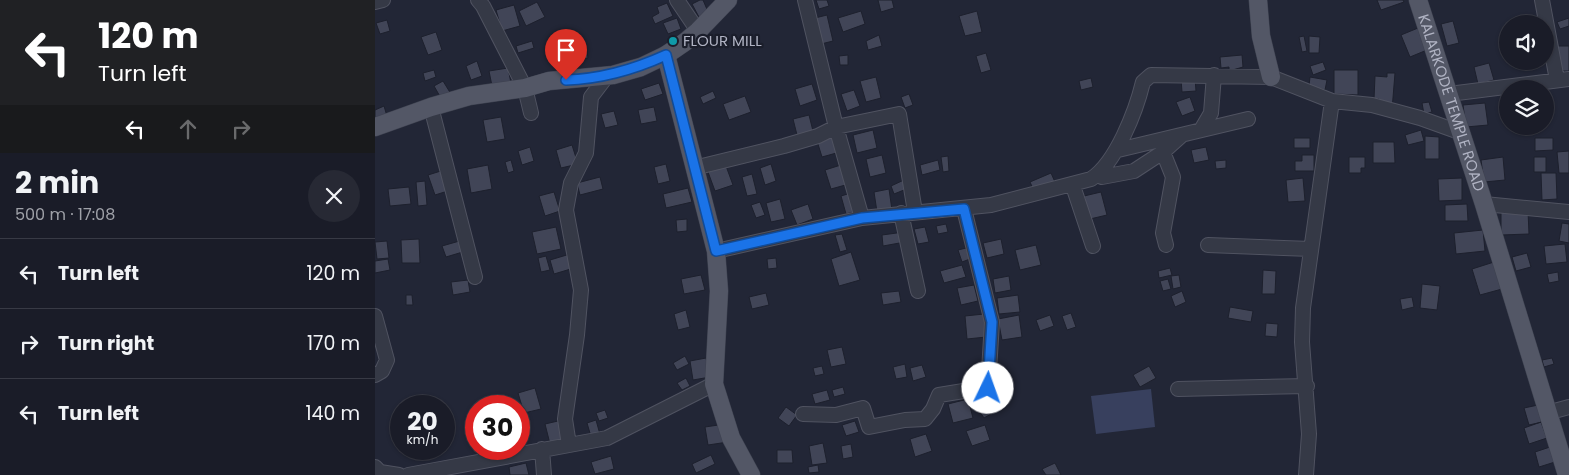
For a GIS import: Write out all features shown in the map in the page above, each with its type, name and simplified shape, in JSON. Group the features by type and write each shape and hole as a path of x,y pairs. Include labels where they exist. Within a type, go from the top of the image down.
{"main road":[{"path":"375,127 469,96 525,88 549,81 607,76 641,67 666,55 698,31 728,0"},
{"path":"1258,0 1261,36 1271,77"},
{"name":"KALARKODE TEMPLE ROAD","path":"1417,0 1484,204 1567,475"},
{"path":"666,55 716,251 719,291 714,384 731,438 751,475"}],"street":[{"path":"375,2 383,0"},
{"path":"478,0 483,6 525,88 531,114"},
{"path":"677,0 698,31"},
{"path":"805,0 836,127 862,218"},
{"path":"1449,94 1563,79 1542,0"},
{"path":"716,251 862,218 991,205 1073,186 1098,174 1118,150 1146,78 1156,74 1271,77 1332,100 1372,105 1420,118 1459,132"},
{"path":"1201,130 1211,113 1214,75"},
{"path":"569,445 565,419 577,335 581,290 566,210 571,183 586,153 591,97 607,76"},
{"path":"1306,475 1309,434 1307,386 1301,342 1303,308 1332,100"},
{"path":"431,107 475,276"},
{"path":"694,168 783,146 817,136 836,127 899,114 908,213 918,291"},
{"path":"1118,150 1248,119"},
{"path":"1098,174 1102,177 1134,172 1163,152 1182,134"},
{"path":"1163,152 1173,178 1163,233 1166,245"},
{"path":"1073,186 1093,246"},
{"path":"1484,204 1569,212"},
{"path":"803,414 836,415 863,408 869,427 905,420 925,420 933,409 939,395 988,388 992,322 964,209"},
{"path":"1208,246 1311,248"},
{"path":"375,316 387,360 382,371 375,376"},
{"path":"407,475 607,438 714,384"},
{"path":"1178,389 1307,386"},
{"path":"1547,413 1569,407"},
{"path":"542,449 544,475"},
{"path":"378,471 399,475"}],"water":[{"path":"1151,389 1155,427 1096,434 1091,396"}],"building":[{"path":"703,0 709,14 700,19 692,4"},
{"path":"816,0 827,0 829,6 819,9"},
{"path":"878,0 892,0 894,8 881,12"},
{"path":"1377,0 1403,0 1404,2 1381,10"},
{"path":"537,2 545,17 526,26 519,11"},
{"path":"667,3 673,16 655,24 652,17 659,13 657,7"},
{"path":"514,5 520,26 502,31 496,10"},
{"path":"861,11 865,24 843,32 838,18"},
{"path":"977,11 982,32 965,36 959,16"},
{"path":"827,15 833,41 821,44 815,18"},
{"path":"677,18 681,29 668,34 663,23"},
{"path":"1569,18 1569,26 1560,29 1557,22"},
{"path":"387,20 390,31 380,34 376,23"},
{"path":"1453,21 1459,43 1447,46 1441,24"},
{"path":"1418,28 1427,50 1410,57 1401,35"},
{"path":"436,32 442,50 428,55 421,37"},
{"path":"879,35 882,46 868,50 866,41"},
{"path":"1304,36 1307,51 1302,52 1299,37"},
{"path":"1309,36 1320,37 1319,53 1309,53"},
{"path":"532,41 534,48 518,53 516,46"},
{"path":"586,45 588,58 573,60 571,47"},
{"path":"1557,46 1569,46 1569,71 1558,71"},
{"path":"986,53 991,70 981,73 976,56"},
{"path":"848,55 848,65 840,65 839,56"},
{"path":"1242,55 1243,67 1229,71 1229,67 1221,68 1220,57"},
{"path":"477,61 482,76 471,80 466,66"},
{"path":"1323,62 1326,70 1313,75 1310,66"},
{"path":"1489,63 1494,80 1478,84 1474,67"},
{"path":"508,68 511,83 492,86 489,71"},
{"path":"434,70 436,77 425,81 423,73"},
{"path":"1334,70 1358,70 1358,95 1334,94"},
{"path":"1387,73 1395,73 1392,110 1380,107 1379,99 1374,99 1375,76 1387,77"},
{"path":"876,77 881,98 866,102 860,81"},
{"path":"1310,77 1327,80 1325,90 1309,86"},
{"path":"1091,78 1093,87 1081,90 1079,81"},
{"path":"1195,78 1196,91 1182,92 1181,79"},
{"path":"443,81 451,94 442,100 434,86"},
{"path":"659,83 663,94 645,100 641,89"},
{"path":"812,84 817,100 800,106 795,89"},
{"path":"854,90 860,106 847,111 841,94"},
{"path":"713,91 716,98 703,104 700,97"},
{"path":"909,94 913,105 905,108 901,97"},
{"path":"745,96 751,112 729,120 723,104"},
{"path":"1190,97 1195,111 1182,116 1176,102"},
{"path":"1429,102 1432,112 1424,114 1422,103"},
{"path":"1485,103 1488,125 1466,127 1463,105"},
{"path":"384,106 387,116 375,120 375,110"},
{"path":"654,107 657,121 641,124 638,110"},
{"path":"614,111 618,125 605,128 601,114"},
{"path":"809,115 814,135 798,139 793,119"},
{"path":"501,117 505,139 487,142 483,120"},
{"path":"873,130 877,148 857,153 853,135"},
{"path":"1421,130 1424,141 1408,145 1405,135"},
{"path":"836,136 840,152 822,157 817,141"},
{"path":"1425,136 1439,137 1439,159 1425,159"},
{"path":"1294,138 1310,138 1310,148 1294,148"},
{"path":"1535,138 1553,138 1553,150 1535,151"},
{"path":"1373,142 1394,142 1395,163 1373,163"},
{"path":"572,145 578,164 561,168 556,150"},
{"path":"530,147 534,161 522,165 518,151"},
{"path":"1206,147 1209,160 1194,163 1191,150"},
{"path":"1569,151 1569,173 1559,173 1557,152"},
{"path":"882,155 886,173 870,177 866,159"},
{"path":"1302,155 1314,155 1314,171 1295,171 1295,161 1302,161"},
{"path":"948,156 949,171 943,172 941,157"},
{"path":"1349,157 1365,157 1365,168 1361,168 1361,173 1349,173"},
{"path":"1503,157 1505,180 1484,182 1481,160"},
{"path":"1534,157 1546,157 1546,172 1534,172"},
{"path":"511,160 514,171 508,173 505,162"},
{"path":"938,160 940,170 922,175 920,165"},
{"path":"1226,160 1226,168 1216,169 1215,161"},
{"path":"666,164 670,181 658,184 654,167"},
{"path":"771,164 776,181 765,185 760,168"},
{"path":"844,164 849,184 831,189 825,170"},
{"path":"488,165 492,189 471,193 467,169"},
{"path":"726,166 733,185 715,191 708,172"},
{"path":"444,170 451,190 435,195 428,175"},
{"path":"1051,173 1055,182 1034,191 1030,182"},
{"path":"1541,173 1556,173 1557,199 1542,200"},
{"path":"752,174 757,194 747,196 742,177"},
{"path":"600,177 603,189 580,195 577,183"},
{"path":"1303,178 1305,201 1288,202 1286,180"},
{"path":"1462,178 1462,200 1439,201 1438,179"},
{"path":"906,179 909,188 894,194 891,186"},
{"path":"425,181 427,205 418,206 416,182"},
{"path":"409,187 411,204 390,206 388,189"},
{"path":"688,188 692,202 666,208 663,194"},
{"path":"889,189 892,210 877,212 874,192"},
{"path":"554,192 560,211 545,216 539,196"},
{"path":"854,192 860,210 846,214 841,196"},
{"path":"1101,192 1107,215 1090,219 1084,196"},
{"path":"780,199 785,219 771,222 766,203"},
{"path":"760,202 765,215 756,218 751,205"},
{"path":"808,204 813,219 797,225 791,210"},
{"path":"1467,204 1468,221 1445,221 1445,205"},
{"path":"1528,211 1529,234 1501,235 1501,212"},
{"path":"687,219 687,231 677,232 676,220"},
{"path":"1562,223 1569,224 1569,243 1559,241"},
{"path":"946,224 948,232 938,234 936,226"},
{"path":"556,227 561,249 537,254 532,232"},
{"path":"925,227 929,242 918,244 914,229"},
{"path":"1483,230 1485,251 1456,254 1454,233"},
{"path":"904,232 905,242 883,246 882,235"},
{"path":"842,234 847,250 840,252 835,235"},
{"path":"419,239 420,263 402,263 401,240"},
{"path":"1001,239 1004,254 987,258 983,243"},
{"path":"463,240 466,251 446,257 442,246"},
{"path":"387,241 389,258 377,259 375,242"},
{"path":"1565,244 1567,262 1546,264 1544,246"},
{"path":"1036,245 1041,265 1020,270 1015,250"},
{"path":"966,248 970,259 962,262 958,250"},
{"path":"851,252 860,280 839,286 831,259"},
{"path":"1527,253 1531,267 1516,271 1512,257"},
{"path":"570,254 574,268 554,274 550,260"},
{"path":"546,256 550,270 541,272 538,258"},
{"path":"776,258 777,268 768,269 767,259"},
{"path":"388,259 390,270 375,273 375,261"},
{"path":"1494,262 1502,289 1480,295 1472,269"},
{"path":"962,265 966,277 944,283 940,271"},
{"path":"1170,268 1172,275 1159,278 1158,271"},
{"path":"1263,270 1276,271 1275,294 1262,294"},
{"path":"1558,272 1559,281 1549,283 1547,274"},
{"path":"701,275 705,290 684,294 681,279"},
{"path":"1179,275 1181,287 1173,289 1171,276"},
{"path":"1009,276 1011,290 995,293 993,279"},
{"path":"1168,279 1171,289 1163,291 1160,281"},
{"path":"468,280 470,292 453,295 451,282"},
{"path":"1422,284 1440,286 1437,310 1420,308"},
{"path":"974,285 978,301 961,305 957,288"},
{"path":"899,291 901,302 883,305 881,293"},
{"path":"1182,291 1186,302 1175,307 1171,296"},
{"path":"766,293 769,305 752,309 749,297"},
{"path":"406,295 412,295 413,305 406,305"},
{"path":"1018,295 1020,312 999,314 997,298"},
{"path":"1412,297 1414,307 1402,310 1400,299"},
{"path":"1230,307 1253,311 1251,322 1228,318"},
{"path":"686,310 690,327 678,330 674,314"},
{"path":"1071,313 1076,327 1067,330 1062,316"},
{"path":"984,314 986,337 967,339 965,316"},
{"path":"1019,315 1022,337 1002,340 998,319"},
{"path":"1050,315 1054,326 1040,331 1036,320"},
{"path":"1266,323 1278,324 1277,337 1265,336"},
{"path":"842,347 846,364 831,367 827,350"},
{"path":"685,356 689,364 677,370 673,363"},
{"path":"706,358 710,377 693,380 690,361"},
{"path":"1552,358 1554,364 1544,367 1542,360"},
{"path":"905,364 907,377 896,379 893,367"},
{"path":"922,365 926,377 913,381 910,368"},
{"path":"822,366 824,374 815,376 813,368"},
{"path":"1149,366 1156,378 1140,387 1133,375"},
{"path":"686,378 690,386 682,390 677,383"},
{"path":"843,387 845,394 834,397 832,390"},
{"path":"535,388 541,409 530,412 530,395 519,395 518,393"},
{"path":"827,390 830,400 815,404 812,394"},
{"path":"968,399 973,418 953,423 948,404"},
{"path":"1538,405 1542,422 1529,425 1524,408"},
{"path":"786,407 797,415 789,426 778,418"},
{"path":"987,407 991,414 984,418 980,412"},
{"path":"605,410 608,418 599,421 596,413"},
{"path":"596,420 601,438 592,440 587,423"},
{"path":"558,421 563,441 550,444 545,424"},
{"path":"855,421 859,432 846,436 842,425"},
{"path":"1541,422 1547,438 1529,444 1524,428"},
{"path":"725,424 728,442 708,445 705,427"},
{"path":"985,425 990,440 972,446 966,431"},
{"path":"926,434 932,451 915,457 910,439"},
{"path":"823,443 827,463 812,465 809,446"},
{"path":"851,444 853,457 843,459 841,446"},
{"path":"1550,447 1555,462 1539,467 1535,452"},
{"path":"777,450 792,450 793,463 777,463"},
{"path":"711,455 715,464 696,473 692,464"},
{"path":"611,456 614,469 595,474 591,462"},
{"path":"526,463 529,475 510,475 509,467"},
{"path":"1055,463 1061,475 1046,475 1042,469"},
{"path":"818,465 819,472 809,473 808,467"}],"place":[{"name":"FLOUR MILL","path":"673,41"}],"route":[{"path":"566,80 583,80 613,75 641,67 666,55 716,251 862,218 932,210 964,209 992,322 988,388"}]}
